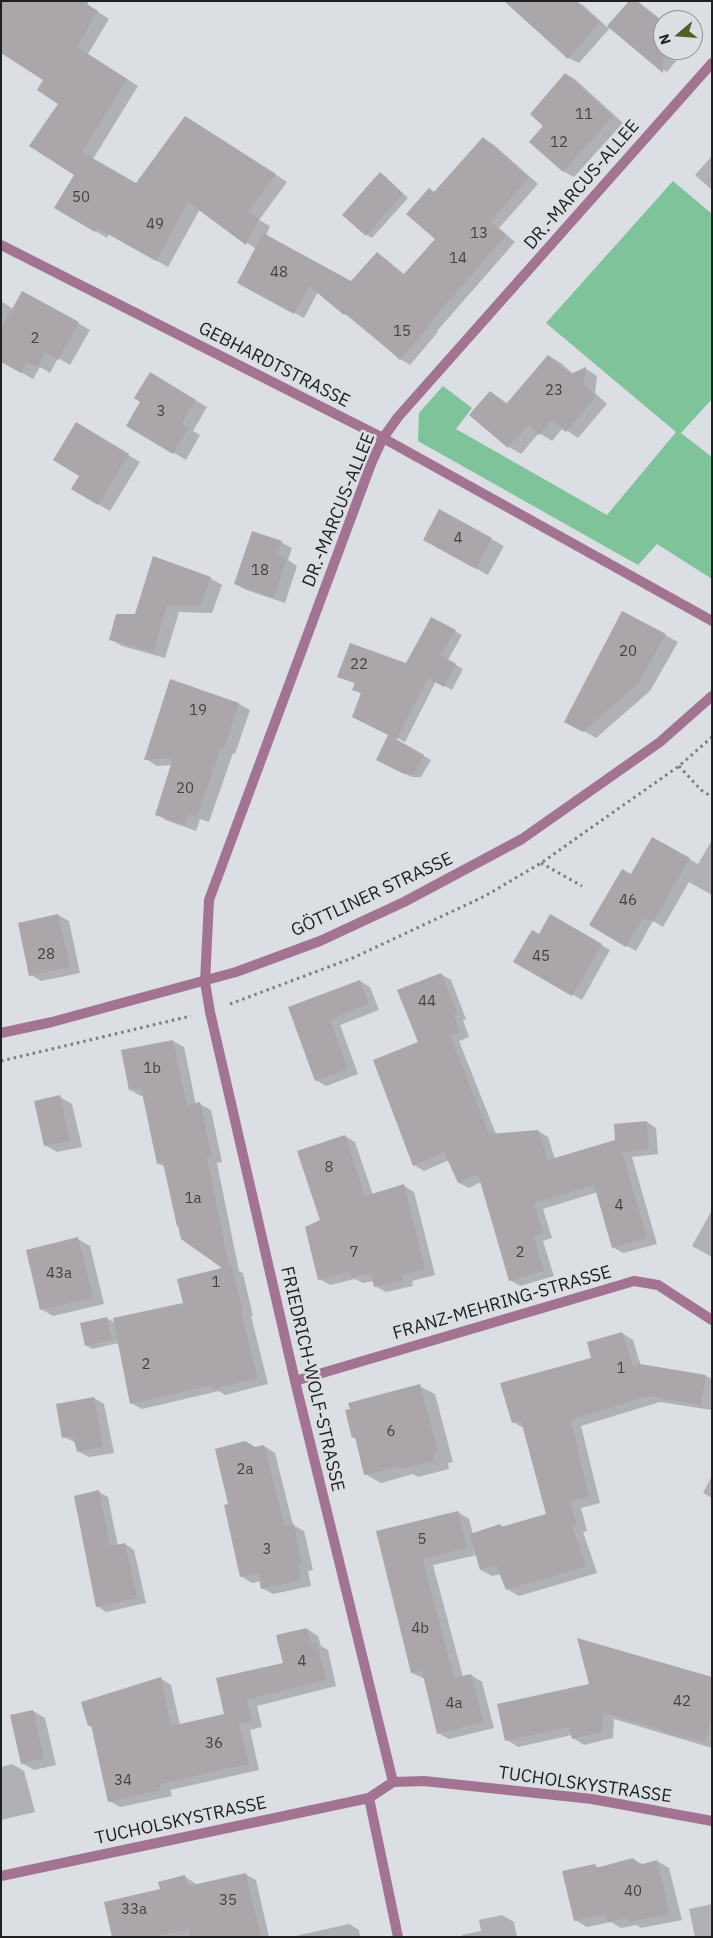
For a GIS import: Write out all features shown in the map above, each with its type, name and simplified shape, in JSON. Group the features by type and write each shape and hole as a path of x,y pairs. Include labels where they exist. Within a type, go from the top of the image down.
{"street":[{"name":"DR.-MARCUS-ALLEE","path":"205,982 209,900 371,464 383,438 398,417 712,62"},
{"name":"GEBHARDTSTRASSE","path":"1,245 383,438 712,621"},
{"name":"GÖTTLINER STRASSE","path":"1,1033 52,1022 205,982 236,972 320,941 404,902 522,839 660,742 712,696"},
{"name":"FRIEDRICH-WOLF-STRASSE","path":"205,982 210,1012 295,1381 392,1782"},
{"name":"FRANZ-MEHRING-STRASSE","path":"295,1381 634,1281 658,1285 712,1320"},
{"name":"TUCHOLSKYSTRASSE","path":"1,1876 368,1798 392,1782 424,1781 592,1799 712,1822"},
{"path":"368,1798 398,1937"}],"path":[{"path":"679,766 701,790 712,797"},
{"path":"542,863 582,886"},
{"path":"1,1062 210,1012"}],"green space":[{"path":"673,181 712,214 712,399 681,433 712,457 712,579 657,544 638,565 418,441 419,413 443,386 472,408 456,429 607,515 676,432 546,323"}],"building":[{"path":"1,1 82,1 98,11 77,47 127,79 82,152 136,183 185,116 276,174 248,212 259,219 246,245 188,202 156,261 97,228 95,232 54,208 74,175 29,146 58,104 37,90 43,80 1,53"},
{"path":"504,1 576,1 600,22 568,59"},
{"path":"629,1 637,1 653,15 653,60 663,60 663,73 607,26"},
{"path":"565,73 613,116 563,172 529,142 543,126 530,114"},
{"path":"483,137 529,178 490,222 506,235 400,360 346,313 344,315 309,286 294,314 237,283 263,233 351,281 377,252 403,275 435,239 406,214 429,188 434,192"},
{"path":"380,172 403,194 366,236 342,215"},
{"path":"22,291 79,322 58,360 45,353 37,367 27,362 21,373 1,362 1,329"},
{"path":"548,355 571,374 586,367 584,385 596,396 566,432 552,420 539,435 528,425 508,448 469,415 490,391 506,404"},
{"path":"150,372 196,400 182,423 189,427 173,454 126,426 140,402 134,398"},
{"path":"76,422 129,454 98,505 71,489 79,476 53,460"},
{"path":"439,509 492,538 476,569 423,540"},
{"path":"252,531 282,541 277,555 287,558 274,598 234,584"},
{"path":"153,556 211,577 200,606 167,606 153,652 109,640 116,614 135,614"},
{"path":"622,611 666,634 638,684 583,732 564,722"},
{"path":"431,617 456,630 441,655 456,664 444,687 428,678 397,739 389,735 424,755 414,774 404,774 376,760 388,735 352,717 361,693 352,690 355,683 337,677 350,643 406,663"},
{"path":"170,679 239,703 224,749 221,748 197,817 189,814 185,825 155,815 173,758 144,760"},
{"path":"652,837 690,858 653,922 644,917 626,947 589,925 622,869 631,874"},
{"path":"58,914 70,967 29,976 18,923"},
{"path":"550,914 602,944 572,996 513,962 532,930 539,934"},
{"path":"441,973 457,1013 454,1015 460,1032 450,1036 489,1134 538,1130 548,1160 615,1140 614,1124 647,1121 649,1149 622,1152 647,1238 612,1248 594,1185 534,1203 543,1233 534,1236 544,1271 509,1281 478,1174 458,1183 444,1152 413,1166 373,1060 418,1042 397,990"},
{"path":"360,980 369,1004 330,1020 348,1069 315,1081 288,1007"},
{"path":"173,1040 187,1105 200,1102 212,1156 207,1157 229,1266 232,1265 258,1378 213,1389 212,1385 130,1404 113,1318 183,1303 177,1279 222,1268 181,1239 163,1163 157,1164 141,1088 129,1090 121,1050"},
{"path":"60,1095 70,1141 44,1146 34,1101"},
{"path":"345,1135 365,1196 404,1184 425,1269 402,1275 403,1280 374,1287 371,1273 351,1278 350,1272 318,1280 305,1227 320,1220 297,1151"},
{"path":"78,1237 93,1298 40,1310 26,1250"},
{"path":"107,1317 112,1340 85,1346 80,1323"},
{"path":"622,1332 633,1366 640,1364 706,1375 701,1405 648,1396 571,1420 589,1496 570,1502 577,1525 572,1526 586,1566 506,1590 496,1565 480,1570 470,1534 500,1524 501,1527 546,1514 521,1421 512,1423 500,1383 591,1358 587,1342"},
{"path":"420,1384 438,1453 433,1454 435,1461 402,1469 400,1466 364,1475 355,1437 352,1438 345,1410 350,1409 348,1403"},
{"path":"94,1397 103,1447 77,1452 73,1436 62,1438 56,1404"},
{"path":"245,1441 255,1447 264,1445 285,1526 294,1524 302,1564 298,1565 301,1580 261,1589 258,1573 240,1577 224,1505 228,1504 215,1449"},
{"path":"99,1490 110,1546 125,1543 137,1598 96,1607 74,1496"},
{"path":"458,1511 467,1548 423,1559 454,1678 471,1674 483,1722 437,1734 422,1671 411,1673 376,1531"},
{"path":"307,1628 311,1644 317,1642 326,1680 247,1700 252,1721 239,1724 249,1764 160,1784 161,1790 108,1802 91,1725 88,1726 81,1702 161,1677 171,1726 224,1714 216,1678 283,1663 276,1635"},
{"path":"577,1638 712,1677 712,1719 705,1742 662,1732 663,1730 603,1713 602,1732 572,1739 569,1727 505,1741 497,1704 589,1684"},
{"path":"33,1710 44,1759 21,1764 10,1715"},
{"path":"633,1858 639,1865 657,1860 670,1914 628,1922 628,1918 608,1922 606,1914 574,1921 562,1871 595,1864 596,1868"},
{"path":"246,1873 261,1937 190,1937 189,1929 154,1937 112,1937 104,1902 160,1889 158,1882 185,1875 188,1886"}]}
